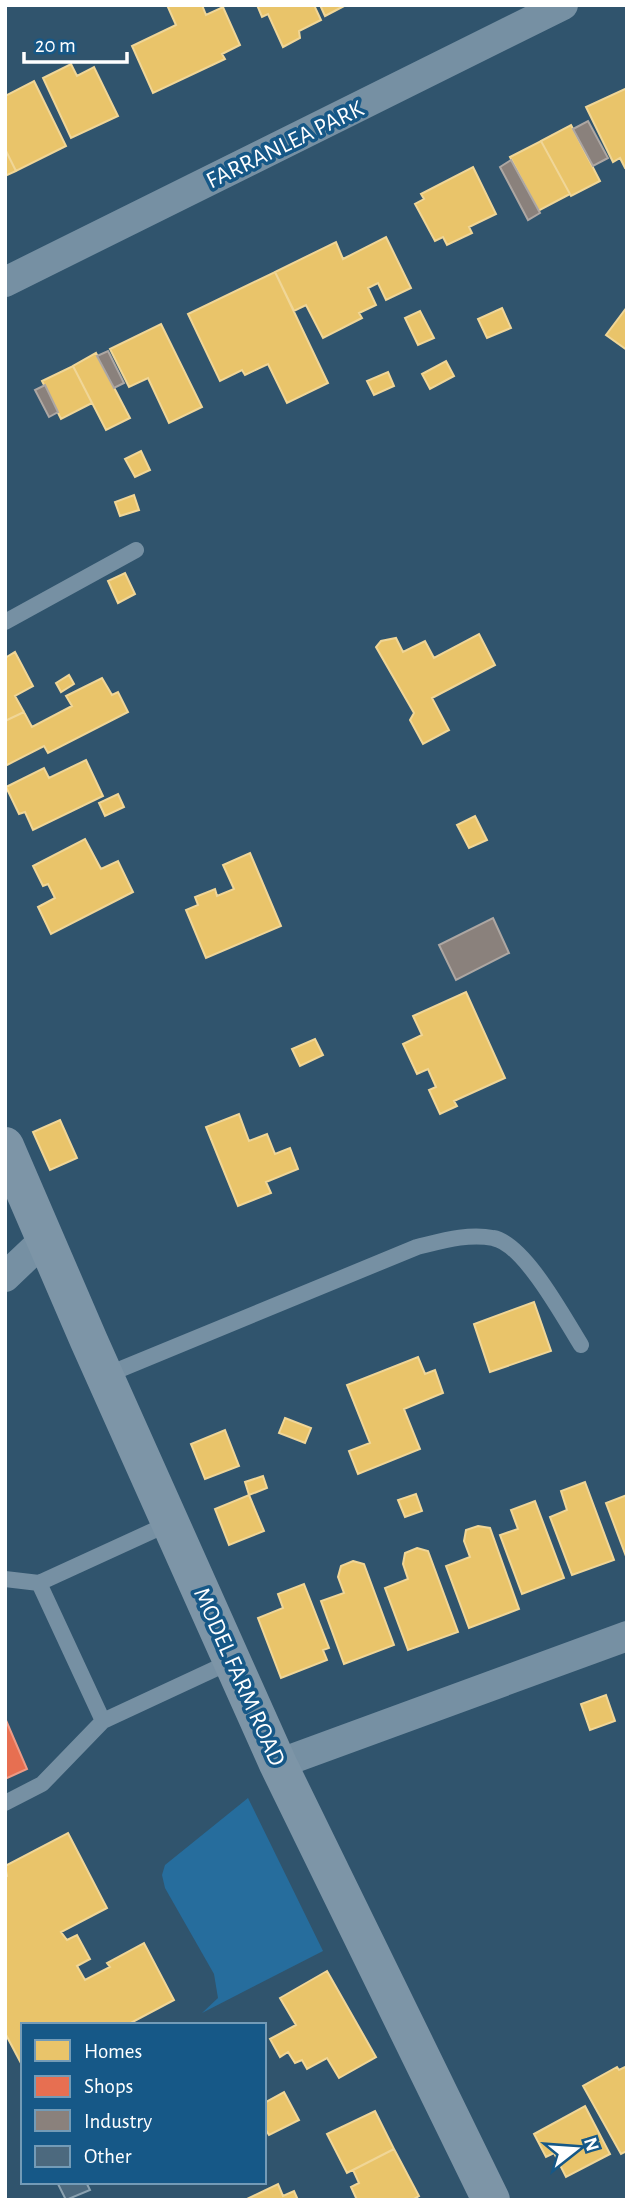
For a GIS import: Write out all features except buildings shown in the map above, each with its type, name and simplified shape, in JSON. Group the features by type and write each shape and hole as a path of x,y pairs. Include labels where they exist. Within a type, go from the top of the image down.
{"main road":[{"name":"MODEL FARM ROAD","path":"5,1146 104,1376 278,1765 491,2200"}],"street":[{"name":"FARRANLEA PARK","path":"5,282 563,5"},
{"path":"5,1277 45,1239"},
{"path":"278,1765 627,1636"}],"lane":[{"path":"5,622 136,550"},
{"path":"104,1376 418,1247 462,1237 495,1238 519,1254 538,1276 581,1345"},
{"path":"5,1578 39,1583 170,1523"},
{"path":"39,1583 103,1721"},
{"path":"5,1802 42,1784 103,1721 232,1661"}],"shaded area":[{"path":"248,1798 323,1951 202,2013 218,1998 214,1974 165,1888 162,1875 165,1865"}]}
